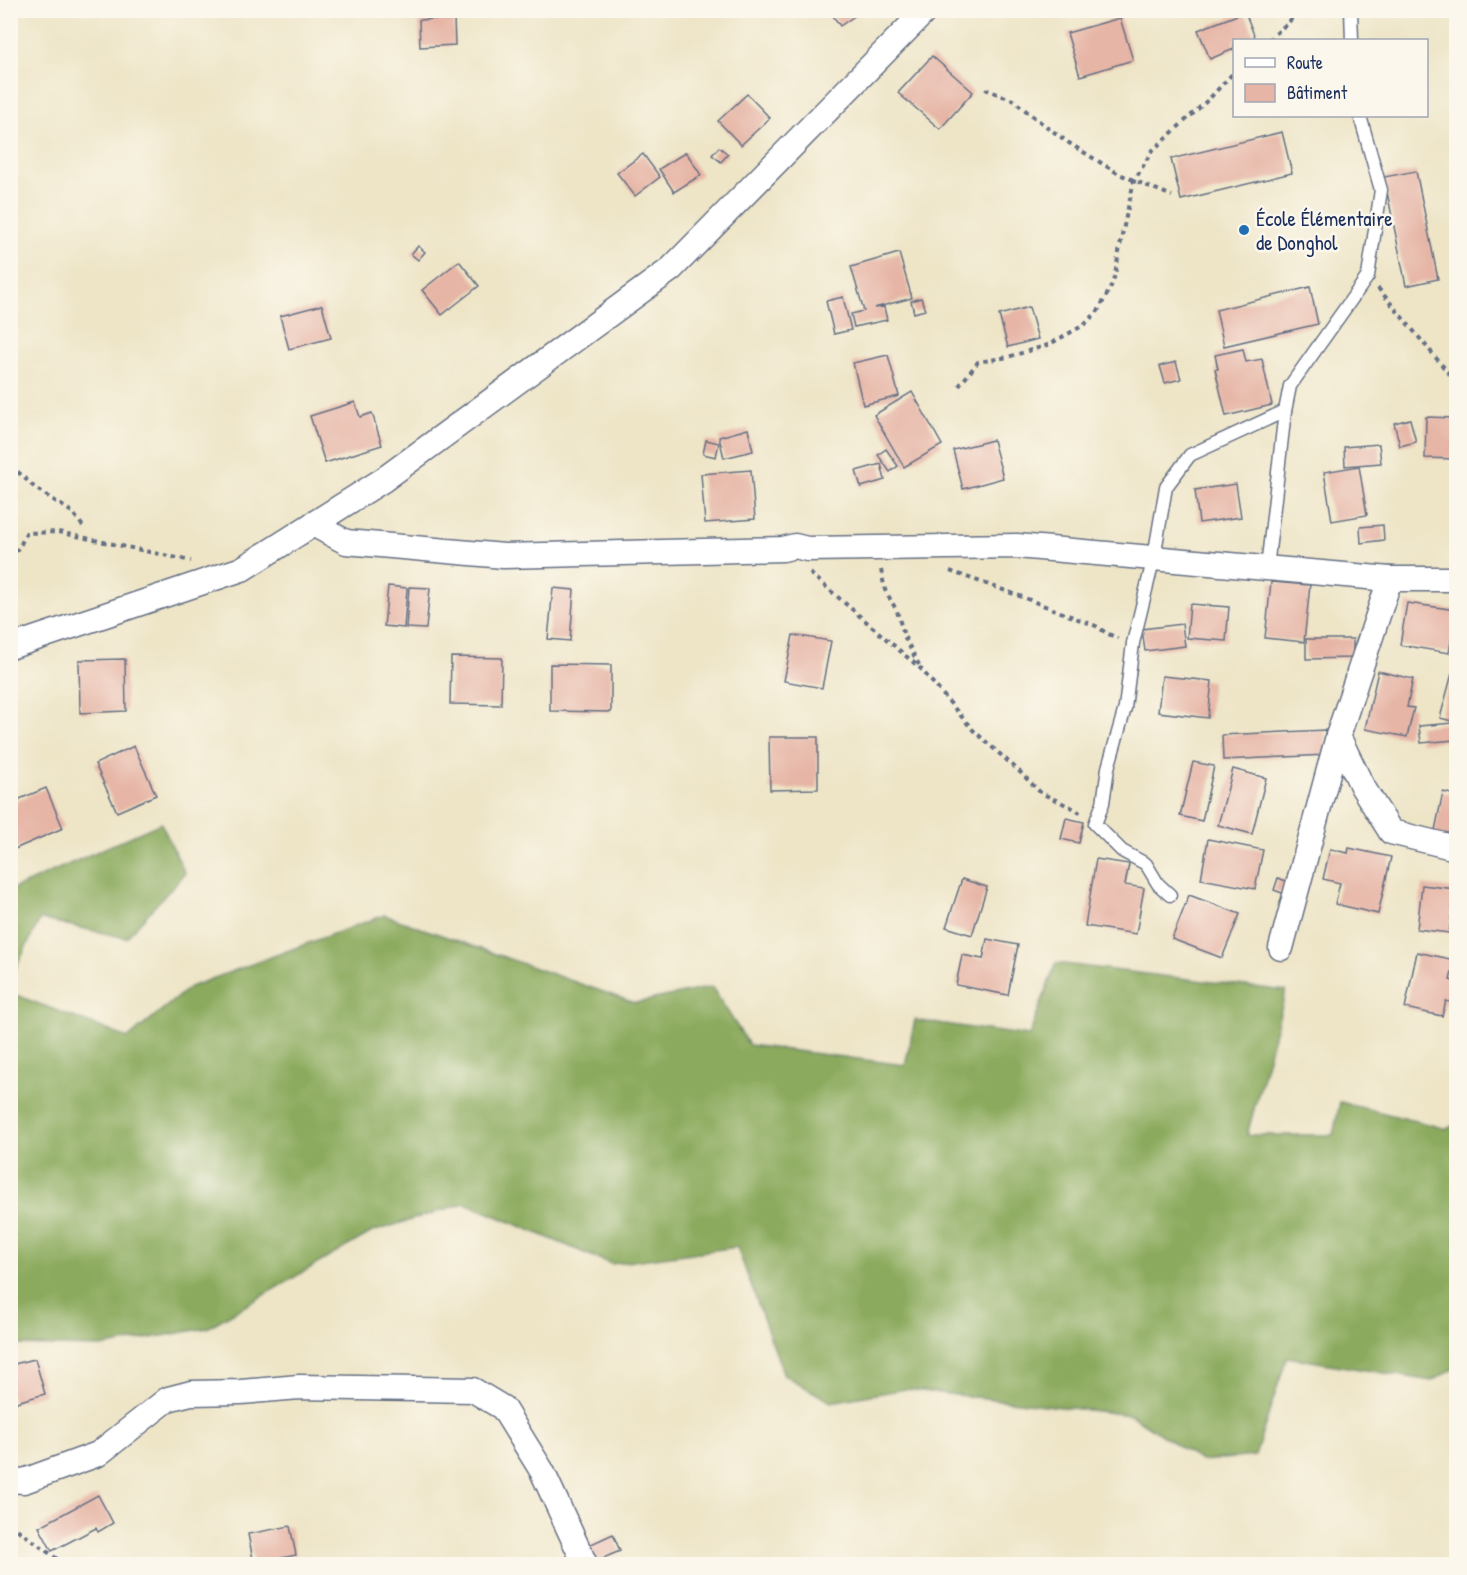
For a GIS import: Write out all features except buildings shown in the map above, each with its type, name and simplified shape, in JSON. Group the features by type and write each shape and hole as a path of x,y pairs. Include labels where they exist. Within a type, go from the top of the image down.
{"street":[{"path":"10,647 242,569 383,480 671,269 926,10"},
{"path":"313,524 346,542 504,556 783,549 795,546 807,549 1017,546 1390,579 1456,579"},
{"path":"1281,948 1338,736 1390,579"},
{"path":"1338,736 1362,786 1391,832 1456,848"},
{"path":"10,1480 24,1481 98,1454 168,1399 191,1393 299,1387 473,1390 503,1408 542,1471 585,1564"}],"lane":[{"path":"1351,10 1352,39"},
{"path":"1267,567 1285,411 1290,386 1368,276 1381,190 1360,117"},
{"path":"1170,895 1158,884 1146,864 1122,851 1095,824 1103,803 1108,768 1125,708 1133,643 1154,557 1166,487 1190,455 1285,411"}],"path":[{"path":"1270,39 1295,16 1307,10"},
{"path":"958,386 978,362 1008,357 1048,345 1084,325 1098,311 1115,275 1134,181 1152,151 1209,99 1233,73"},
{"path":"985,89 1013,100 1069,143 1119,174 1172,196"},
{"path":"1368,276 1456,382"},
{"path":"10,467 35,488 72,512 85,529"},
{"path":"10,559 26,533 58,532 196,562 221,576"},
{"path":"876,548 885,590 897,610 904,636 921,669"},
{"path":"783,549 921,669 973,730 1020,771 1041,793 1075,809 1095,824"},
{"path":"947,569 954,574 1076,618 1133,643"},
{"path":"10,1524 64,1564"}],"green space":[{"path":"161,823 185,873 126,938 40,919 11,978 11,890"},
{"path":"384,915 635,1003 712,987 749,1045 905,1065 915,1020 1029,1036 1056,963 1286,991 1247,1135 1333,1135 1340,1102 1447,1129 1456,1124 1456,1367 1432,1381 1287,1357 1255,1456 1201,1461 1131,1415 905,1389 831,1402 784,1375 737,1247 611,1264 465,1203 372,1232 207,1328 100,1347 11,1345 11,993 128,1038 190,987"}],"place":[{"name":"École Élémentaire de Donghol","path":"1244,230"}]}
